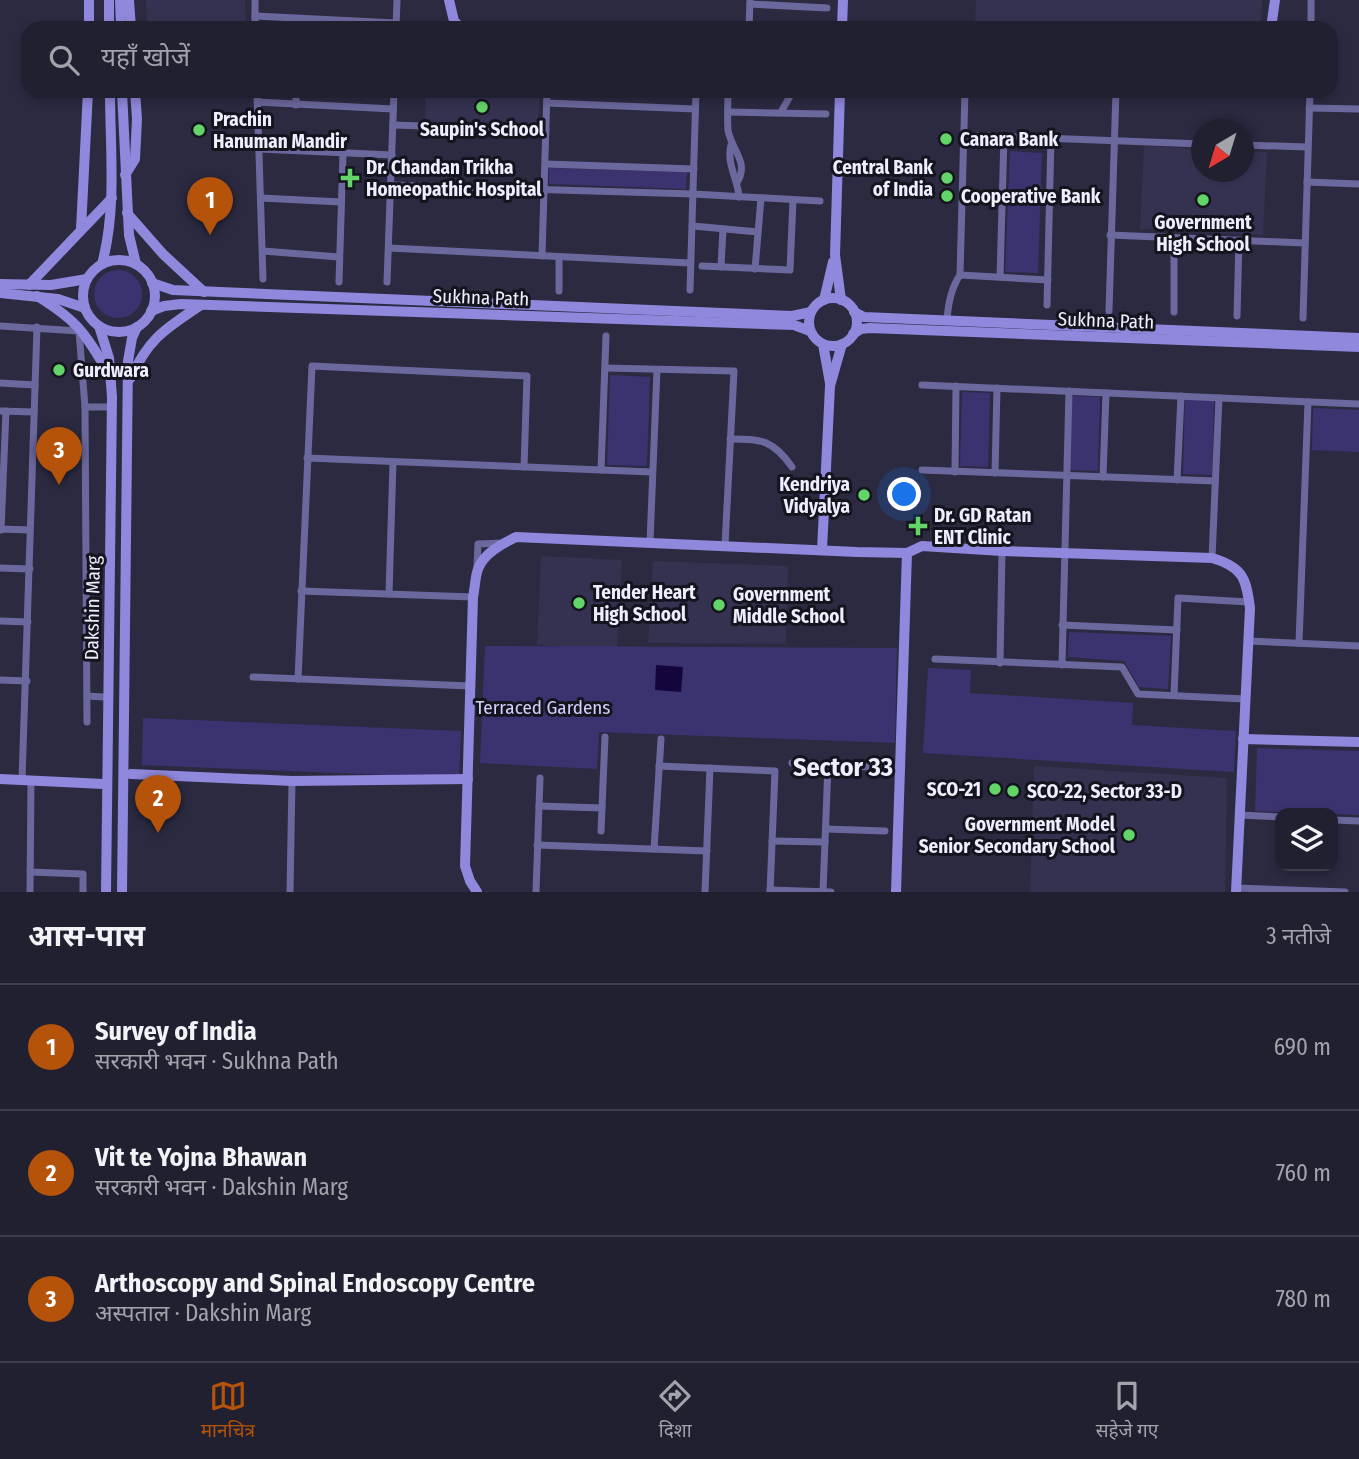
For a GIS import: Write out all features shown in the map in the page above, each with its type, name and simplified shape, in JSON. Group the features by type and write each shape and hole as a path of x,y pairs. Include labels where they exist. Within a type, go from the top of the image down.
{"main road":[{"path":"89,0 89,21"},
{"path":"109,0 109,21"},
{"path":"120,0 121,21"},
{"path":"129,0 130,21"},
{"path":"449,0 454,21"},
{"path":"842,21 843,0"},
{"path":"1272,21 1275,0"},
{"path":"81,229 88,98"},
{"path":"102,264 112,198 110,98"},
{"path":"122,98 127,213 136,264"},
{"path":"125,175 135,159 138,119 136,98"},
{"path":"822,550 831,386 842,344 853,334 856,322 854,312 841,300 835,255 841,98"},
{"path":"29,285 112,198"},
{"path":"127,213 163,254 204,292"},
{"path":"835,255 824,300 811,312 808,322 810,331 823,344 842,344"},
{"path":"124,260 136,264 147,274 152,283 154,304 151,312 137,327 113,331 99,326 90,317 85,308 83,290 87,279 102,264 124,260"},
{"path":"0,284 71,283 87,279"},
{"name":"Sukhna Path","path":"152,283 173,290 204,292 792,316 811,312"},
{"path":"0,293 58,299 85,308"},
{"path":"37,296 65,314 80,328 110,376"},
{"path":"824,300 841,300"},
{"name":"Sukhna Path","path":"151,312 164,306 181,304 794,325 810,331"},
{"path":"128,384 143,352 155,338 201,305"},
{"name":"Sukhna Path","path":"854,312 864,317 1359,338"},
{"name":"Dakshin Marg","path":"99,326 109,358 111,407 106,892"},
{"name":"Dakshin Marg","path":"122,892 128,384 130,349 137,327"},
{"name":"Sukhna Path","path":"853,334 870,328 1359,347"},
{"path":"823,344 831,386"},
{"path":"477,892 467,885 465,866 473,597 477,570 493,550 516,537 907,553 922,546 1064,554 1212,558 1237,568 1248,587 1249,601 1236,890"},
{"path":"896,892 907,553"},
{"path":"1243,739 1359,742"},
{"path":"131,774 292,781 468,779"},
{"path":"0,779 103,784"}],"street":[{"path":"255,0 255,21"},
{"path":"396,21 397,0"},
{"path":"1311,0 1311,21"},
{"path":"749,21 750,2 827,8"},
{"path":"255,16 326,21"},
{"path":"257,98 263,279"},
{"path":"296,98 296,105"},
{"path":"387,282 394,98"},
{"path":"542,256 547,98"},
{"path":"690,289 696,98"},
{"path":"728,98 731,145 743,165 738,181 739,197"},
{"path":"781,112 789,98"},
{"path":"947,320 955,282 960,275 965,98"},
{"path":"1109,311 1115,98"},
{"path":"1303,318 1310,98"},
{"path":"257,102 393,109"},
{"path":"547,103 695,108"},
{"path":"1309,108 1359,109"},
{"path":"728,112 826,114"},
{"path":"393,125 546,130"},
{"path":"963,135 1191,144"},
{"path":"1000,277 1003,137"},
{"path":"1048,305 1051,138"},
{"path":"1254,145 1307,147"},
{"path":"260,149 392,155"},
{"path":"338,282 343,153"},
{"path":"546,164 694,169"},
{"path":"1307,182 1359,184"},
{"path":"391,185 694,194 820,201"},
{"path":"261,198 341,202"},
{"path":"755,269 761,198"},
{"path":"702,266 787,271 791,268 793,200"},
{"path":"692,226 758,232"},
{"path":"721,267 723,229"},
{"path":"1110,235 1304,243"},
{"path":"1174,237 1174,312"},
{"path":"1237,316 1239,240"},
{"path":"389,248 690,263"},
{"path":"262,251 339,257"},
{"path":"559,257 559,291"},
{"path":"960,275 1048,280"},
{"path":"0,326 79,331 85,407 87,722"},
{"path":"30,892 27,681 37,327"},
{"path":"601,470 606,336"},
{"path":"298,679 312,366 527,376 524,467"},
{"path":"605,368 734,371 725,545"},
{"path":"650,542 657,370"},
{"path":"0,383 35,384"},
{"path":"922,385 1359,404"},
{"path":"955,472 956,386"},
{"path":"995,473 998,388"},
{"path":"1062,665 1069,391"},
{"path":"1103,477 1106,393"},
{"path":"1177,480 1181,396"},
{"path":"1212,558 1219,398"},
{"path":"1299,643 1308,402"},
{"path":"85,407 111,407"},
{"path":"30,530 1,530 3,411 34,412"},
{"path":"730,439 763,440 779,450 792,467"},
{"path":"307,458 652,472"},
{"path":"389,594 393,462"},
{"path":"922,471 1215,481"},
{"path":"1000,663 1002,551"},
{"path":"0,568 30,569"},
{"path":"301,591 473,597"},
{"path":"1174,695 1178,598 1249,601"},
{"path":"0,621 28,622"},
{"path":"1062,625 1177,630"},
{"path":"1248,641 1359,646"},
{"path":"935,659 1122,667 1138,694 1245,699"},
{"path":"253,677 470,686"},
{"path":"0,680 27,681"},
{"path":"87,696 104,696"},
{"path":"601,831 605,737"},
{"path":"654,849 661,739"},
{"path":"792,763 889,768"},
{"path":"823,892 828,765"},
{"path":"659,766 775,771 770,891 831,892"},
{"path":"705,892 710,768"},
{"path":"536,892 540,778"},
{"path":"290,892 292,781"},
{"path":"539,806 602,808"},
{"path":"1239,815 1275,817"},
{"path":"1338,820 1359,821"},
{"path":"826,829 886,831"},
{"path":"772,841 825,842"},
{"path":"537,845 707,851"},
{"path":"30,872 83,874 83,892"},
{"path":"1236,890 1342,892"}],"shaded area":[{"path":"146,0 245,0 246,21 147,21"},
{"path":"976,0 1262,0 1261,21 975,21"},
{"name":"Saupin's School","path":"426,98 540,98 538,127 425,123"},
{"name":"Government High School","path":"1144,146 1191,148 1191,182 1254,182 1254,151 1267,152 1263,235 1140,229"},
{"name":"Tender Heart High School","path":"541,556 622,560 617,649 537,645"},
{"name":"Government Middle School","path":"653,561 788,566 786,644 648,643"},
{"path":"656,665 683,667 681,692 655,690"},
{"name":"Government Model Senior Secondary School","path":"1034,766 1227,778 1225,892 1030,892"}],"green space":[{"path":"1010,151 1042,153 1038,273 1005,272"},
{"path":"549,168 687,172 686,189 549,184"},
{"path":"118,270 135,277 142,294 135,311 118,318 101,311 94,294 101,277"},
{"path":"610,375 650,377 647,466 607,465"},
{"path":"962,392 990,393 988,467 960,466"},
{"path":"1071,396 1100,397 1098,471 1069,470"},
{"path":"1185,400 1214,401 1212,475 1183,474"},
{"path":"1313,408 1359,410 1359,452 1312,450"},
{"path":"1069,632 1171,636 1168,689 1139,687 1124,661 1068,657"},
{"name":"Terraced Gardens","path":"485,646 897,648 895,743 599,732 597,769 480,763"},
{"path":"928,668 971,670 970,693 1133,703 1132,725 1236,731 1234,772 923,753"},
{"path":"143,718 461,731 459,778 142,765"},
{"path":"1257,748 1359,751 1359,815 1338,814 1338,808 1275,808 1275,812 1255,811"}],"place":[{"name":"Saupin's School","path":"482,107"},
{"name":"Prachin Hanuman Mandir","path":"199,130"},
{"name":"Canara Bank","path":"946,139"},
{"name":"Dr. Chandan Trikha Homeopathic Hospital","path":"350,178"},
{"name":"Central Bank of India","path":"947,178"},
{"name":"Cooperative Bank","path":"947,196"},
{"name":"Government High School","path":"1203,200"},
{"name":"Survey of India","path":"210,235"},
{"name":"Gurdwara","path":"59,370"},
{"name":"Arthoscopy and Spinal Endoscopy Centre","path":"59,485"},
{"name":"Kendriya Vidyalya","path":"864,495"},
{"name":"Dr. GD Ratan ENT Clinic","path":"918,526"},
{"name":"Tender Heart High School","path":"579,603"},
{"name":"Government Middle School","path":"719,605"},
{"name":"SCO-21","path":"995,789"},
{"name":"SCO-22, Sector 33-D","path":"1013,791"},
{"name":"Vit te Yojna Bhawan","path":"158,833"},
{"name":"Government Model Senior Secondary School","path":"1129,835"}],"district":[{"name":"Sector 33","path":"843,767"}]}
